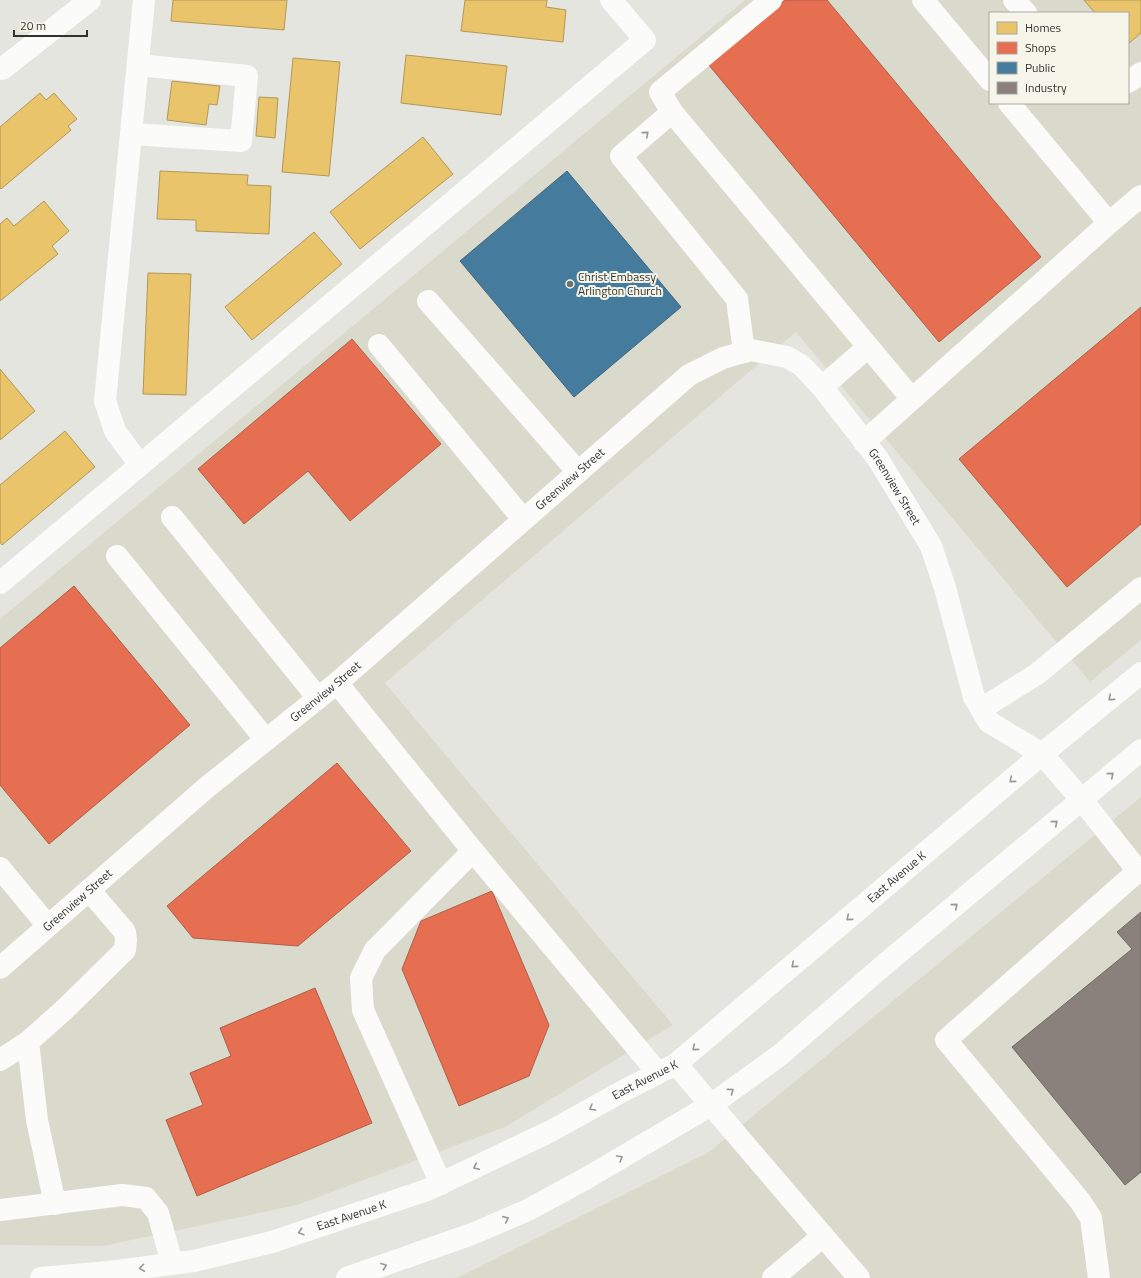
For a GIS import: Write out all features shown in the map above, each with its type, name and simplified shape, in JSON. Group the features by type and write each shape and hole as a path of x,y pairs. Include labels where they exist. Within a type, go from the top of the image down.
{"street":[{"path":"2,69 90,0"},
{"path":"140,465 115,431 105,401 144,0"},
{"path":"2,577 140,465 645,40 611,0"},
{"path":"771,0 660,92 672,112 912,399"},
{"path":"923,0 989,79"},
{"path":"1014,0 1025,12"},
{"path":"131,134 242,141 247,76 138,65"},
{"path":"1129,81 1141,73"},
{"path":"1010,104 1109,223"},
{"path":"672,112 621,156 737,299 744,352"},
{"path":"864,442 1141,196"},
{"path":"428,301 578,472"},
{"path":"379,345 524,519"},
{"path":"822,387 868,347"},
{"name":"Greenview Street","path":"0,968 206,788 337,683 689,375 723,358 751,350 787,357 801,365 822,387 878,459 931,546 945,588 974,697 989,722 1042,754 1082,800 1138,871 946,1040 1080,1201 1091,1218 1100,1278"},
{"path":"172,517 318,698"},
{"path":"117,556 266,740"},
{"path":"981,709 1037,674 1141,588"},
{"name":"East Avenue K","path":"41,1278 109,1272 172,1264 195,1269 427,1190 551,1131 667,1068 1141,673"},
{"path":"337,683 473,851 667,1068 711,1105 859,1278"},
{"path":"347,1278 472,1234 528,1210 585,1179 711,1105 780,1055 884,965 1141,750"},
{"path":"441,1184 363,1010 362,978 375,950 473,851"},
{"path":"0,868 48,926"},
{"path":"0,1060 28,1042 65,1009 125,950 125,932 89,890"},
{"path":"28,1042 37,1120 55,1204"},
{"path":"0,1210 122,1195 146,1198 158,1213 172,1264"},
{"path":"773,1278 823,1236"}],"shaded area":[{"path":"745,0 1141,0 1141,640 1090,682 796,332 385,683 673,1025 505,1127 297,1205 103,1246 0,1245 0,619"},
{"path":"1141,797 1141,1278 454,1278 459,1277 709,1152"}],"building: Homes":[{"path":"173,0 287,0 284,30 171,21"},
{"path":"465,0 547,0 546,7 566,10 563,42 461,31"},
{"path":"1084,0 1141,0 1141,33 1129,43 1129,12 1094,12"},
{"path":"406,55 507,66 501,115 401,103"},
{"path":"293,58 340,62 329,176 282,172"},
{"path":"172,81 220,86 217,105 209,104 206,125 167,120"},
{"path":"40,93 46,100 54,93 77,119 68,126 71,130 1,189 0,127"},
{"path":"259,97 278,98 275,138 256,136"},
{"path":"423,137 453,174 360,249 330,212"},
{"path":"160,171 248,175 247,185 271,186 269,234 196,231 196,220 157,219"},
{"path":"44,201 69,231 52,246 58,254 0,301 0,224 7,218 14,226"},
{"path":"314,232 342,264 252,340 225,307"},
{"path":"148,273 191,274 186,395 143,394"},
{"path":"0,369 35,411 0,440"},
{"path":"65,431 95,467 2,545 0,542 0,485"}],"building: Shops":[{"path":"785,0 827,0 1041,257 939,342 708,64"},
{"path":"1141,307 1141,524 1067,587 959,459"},
{"path":"352,339 441,444 350,521 308,471 244,524 198,469"},
{"path":"74,586 190,725 49,844 0,785 0,648"},
{"path":"337,763 411,851 298,946 193,938 167,906"},
{"path":"492,891 549,1025 529,1076 459,1106 402,969 421,921"},
{"path":"315,988 372,1123 197,1196 166,1120 203,1105 190,1073 231,1056 220,1028"}],"building: Public":[{"name":"Christ Embassy Arlington Church","path":"567,171 681,307 574,397 460,261"}],"building: Industry":[{"path":"1141,912 1141,1172 1125,1185 1012,1047 1132,949 1117,932"}],"place":[{"name":"Christ Embassy Arlington Church","path":"570,284"}]}
